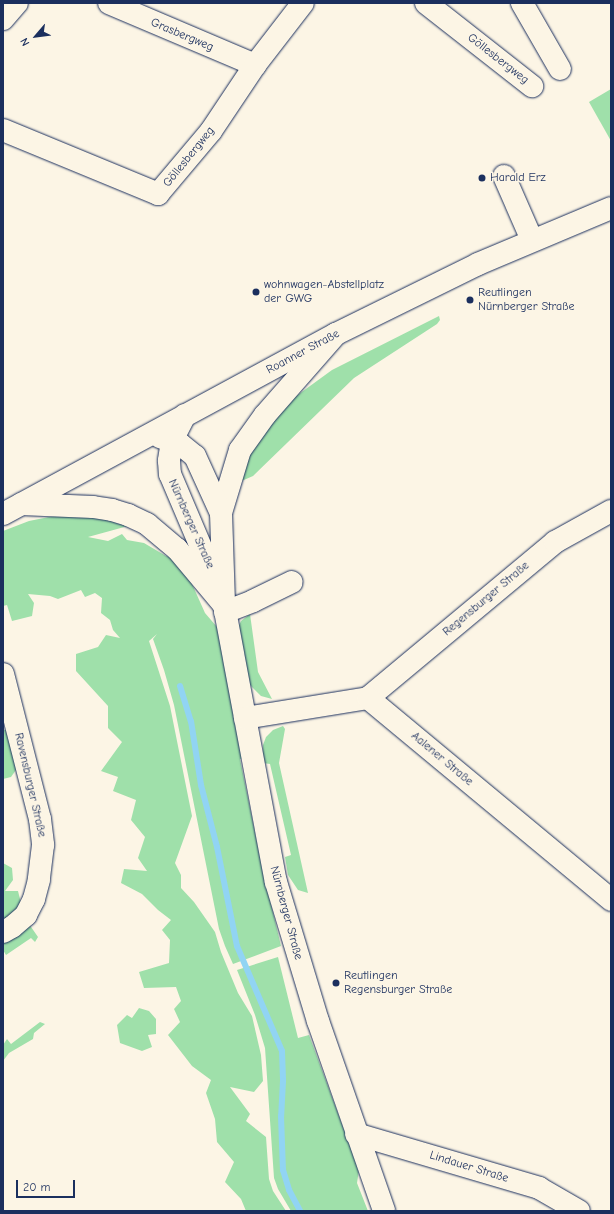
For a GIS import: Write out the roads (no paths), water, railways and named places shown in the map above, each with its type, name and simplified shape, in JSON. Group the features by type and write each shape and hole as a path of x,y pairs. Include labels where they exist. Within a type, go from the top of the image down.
{"street":[{"path":"3,18 17,3"},
{"name":"Grasbergweg","path":"110,3 255,65"},
{"name":"Göllesbergweg","path":"3,130 158,194 211,131 255,65 303,3"},
{"name":"Göllesbergweg","path":"426,3 532,86"},
{"path":"522,3 560,69"},
{"path":"504,176 532,240"},
{"name":"Roanner Straße","path":"12,509 336,334 478,264 611,208"},
{"name":"Nürnberger Straße","path":"224,608 221,513 240,450 265,415 336,334"},
{"name":"Nürnberger Straße","path":"185,415 172,441 169,461 170,474 175,490 206,556 224,608 276,882 296,954 356,1134 384,1211"},
{"name":"Nürnberger Straße","path":"149,435 165,437 195,456 221,513"},
{"name":"Nürnberger Straße","path":"12,509 93,507 112,510 128,515 147,524 177,549 224,608"},
{"name":"Regensburger Straße","path":"368,698 555,542 611,511"},
{"path":"224,608 253,601 292,582"},
{"name":"Ravensburger Straße","path":"3,674 40,819 43,845 39,880 34,899 26,915 12,927 3,932"},
{"path":"245,718 368,698"},
{"name":"Aalener Straße","path":"368,698 611,900"},
{"name":"Lindauer Straße","path":"356,1134 539,1188 578,1211"}],"waterway":[{"path":"180,686 191,721 201,785 217,847 237,946 282,1051 283,1081 281,1116 283,1170 289,1190 300,1211"}],"place":[{"name":"Harald Erz","path":"482,178"},
{"name":"wohnwagen-Abstellplatz der GWG","path":"256,292"},
{"name":"Reutlingen Nürnberger Straße","path":"470,300"},
{"name":"Reutlingen Regensburger Straße","path":"336,983"}]}
